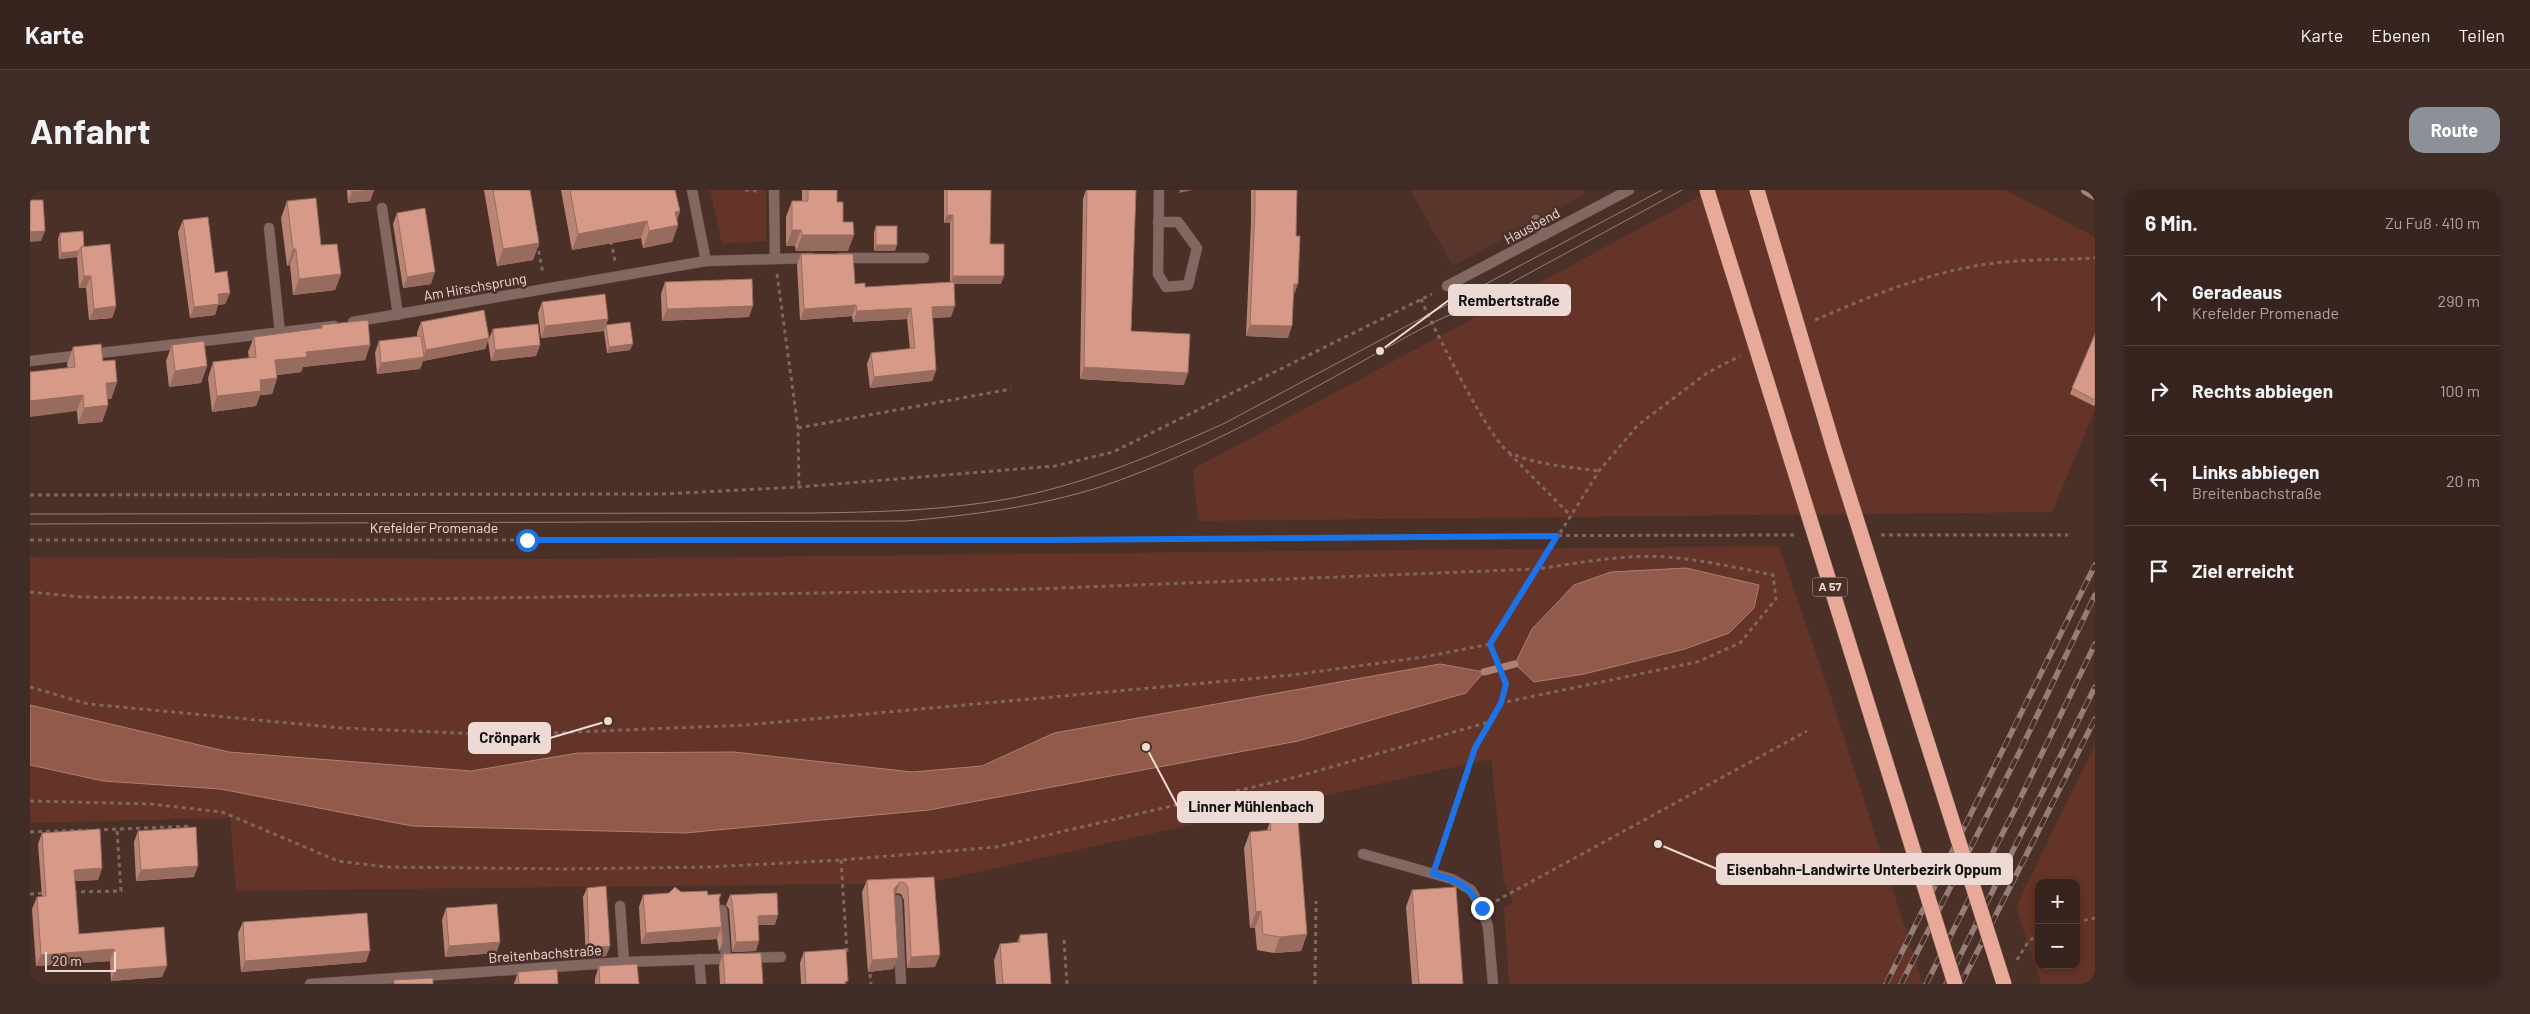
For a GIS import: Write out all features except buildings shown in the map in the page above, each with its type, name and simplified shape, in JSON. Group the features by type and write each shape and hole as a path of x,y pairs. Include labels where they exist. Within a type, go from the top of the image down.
{"highway":[{"name":"A 57","path":"1707,190 1955,984"},
{"path":"1757,190 1834,449 2004,984"}],"street":[{"path":"692,190 706,261"},
{"path":"774,190 775,258"},
{"path":"1158,190 1158,222 1158,274 1166,287 1188,285 1197,248 1178,222 1158,222"},
{"name":"Hausbend","path":"1447,286 1630,190"},
{"path":"382,208 398,315"},
{"path":"1536,220 1544,235"},
{"path":"269,228 280,333"},
{"name":"Am Hirschsprung","path":"30,361 280,333 398,315 706,261 775,258 924,258"},
{"path":"1364,854 1452,879 1471,890 1482,908 1488,927 1493,984"},
{"path":"897,900 901,984"},
{"path":"620,906 624,962"},
{"path":"722,910 726,958"},
{"name":"Breitenbachstraße","path":"310,984 624,962 781,957"},
{"path":"699,959 701,984"}],"path":[{"path":"536,235 546,289"},
{"path":"611,238 618,277"},
{"path":"775,258 798,428 799,487"},
{"path":"30,495 663,494 799,487 1055,466 1113,452 1421,299 1487,425 1508,453 1571,516"},
{"path":"798,428 1011,389"},
{"path":"1508,453 1554,465 1599,471"},
{"name":"Krefelder Promenade","path":"30,540 1048,540 1557,536 1537,569"},
{"path":"30,592 82,597 352,600 1036,589 1537,569 1602,560 1665,557 1707,562 1773,575 1776,599 1740,642 1697,662 1501,703"},
{"path":"30,687 88,704 342,728 503,735 756,725 1292,675 1424,657 1490,644 1537,569"},
{"path":"1433,874 1475,748 1501,703 1506,684 1490,644"},
{"path":"30,801 150,804 222,812 338,861 387,867 566,869 710,867 840,860 996,847 1296,776 1489,722"},
{"path":"1510,895 1807,731"},
{"path":"30,832 192,826"},
{"path":"66,893 121,891 117,829"},
{"path":"838,952 847,952 840,860"},
{"path":"30,894 48,893"},
{"path":"1315,984 1316,901"},
{"path":"2080,921 2095,918"},
{"path":"2013,967 2028,942 2035,936"},
{"path":"1064,940 1067,984"},
{"path":"870,974 870,984"}],"shaded area":[{"path":"710,190 766,190 766,241 722,244"},
{"path":"1410,190 1583,190 1585,194 1453,266"},
{"path":"1711,190 2005,190 2095,237 2095,410 2052,512 1198,521 1193,469"},
{"path":"1779,546 1831,697 1923,984 1509,984 1504,907 1513,902 1504,883 1491,759 928,883 236,891 230,818 30,823 30,765 103,781 220,789 412,826 685,833 929,810 1298,741 1466,693 1484,672 1440,664 1054,733 982,766 912,772 734,752 578,753 471,771 229,752 30,705 30,557 546,559","holes":["1686,568 1759,585 1754,608 1729,633 1685,649 1584,674 1534,682"]},
{"path":"1686,568 1759,585 1754,608 1729,633 1685,649 1584,674 1534,682 1515,664 1532,629 1574,585 1611,572"},
{"path":"1440,664 1484,672 1466,693 1298,741 929,810 685,833 412,826 220,789 103,781 30,765 30,705 229,752 471,771 578,753 734,752 912,772 982,766 1054,733"},
{"path":"2095,744 2095,984 2041,984 2036,969 2080,969 2080,879 2035,879 2035,966 2016,907"}],"waterway":[{"path":"1484,672 1515,664"}],"tram line":[{"path":"30,514 878,512 961,506 1014,498 1045,491 1105,472 1164,450 1223,424 1662,190"},
{"path":"30,524 906,521 980,513 1028,505 1100,487 1186,453 1228,433 1432,323 1467,307 1682,190"}],"railway":[{"path":"1886,984 2095,565"},
{"path":"1901,984 2020,751 2095,595"},
{"path":"1926,984 2017,805 2095,644"},
{"path":"1946,984 2095,687"},
{"path":"1961,984 2095,719"}],"place":[{"name":"Rembertstraße","path":"1380,351"},
{"name":"Crönpark","path":"608,721"},
{"name":"Linner Mühlenbach","path":"1146,747"},
{"name":"Eisenbahn-Landwirte Unterbezirk Oppum","path":"1658,844"}],"route":[{"path":"527,540 1048,540 1557,536 1490,644 1506,684 1501,703 1475,748 1433,874 1452,879 1471,890 1482,908"}]}
